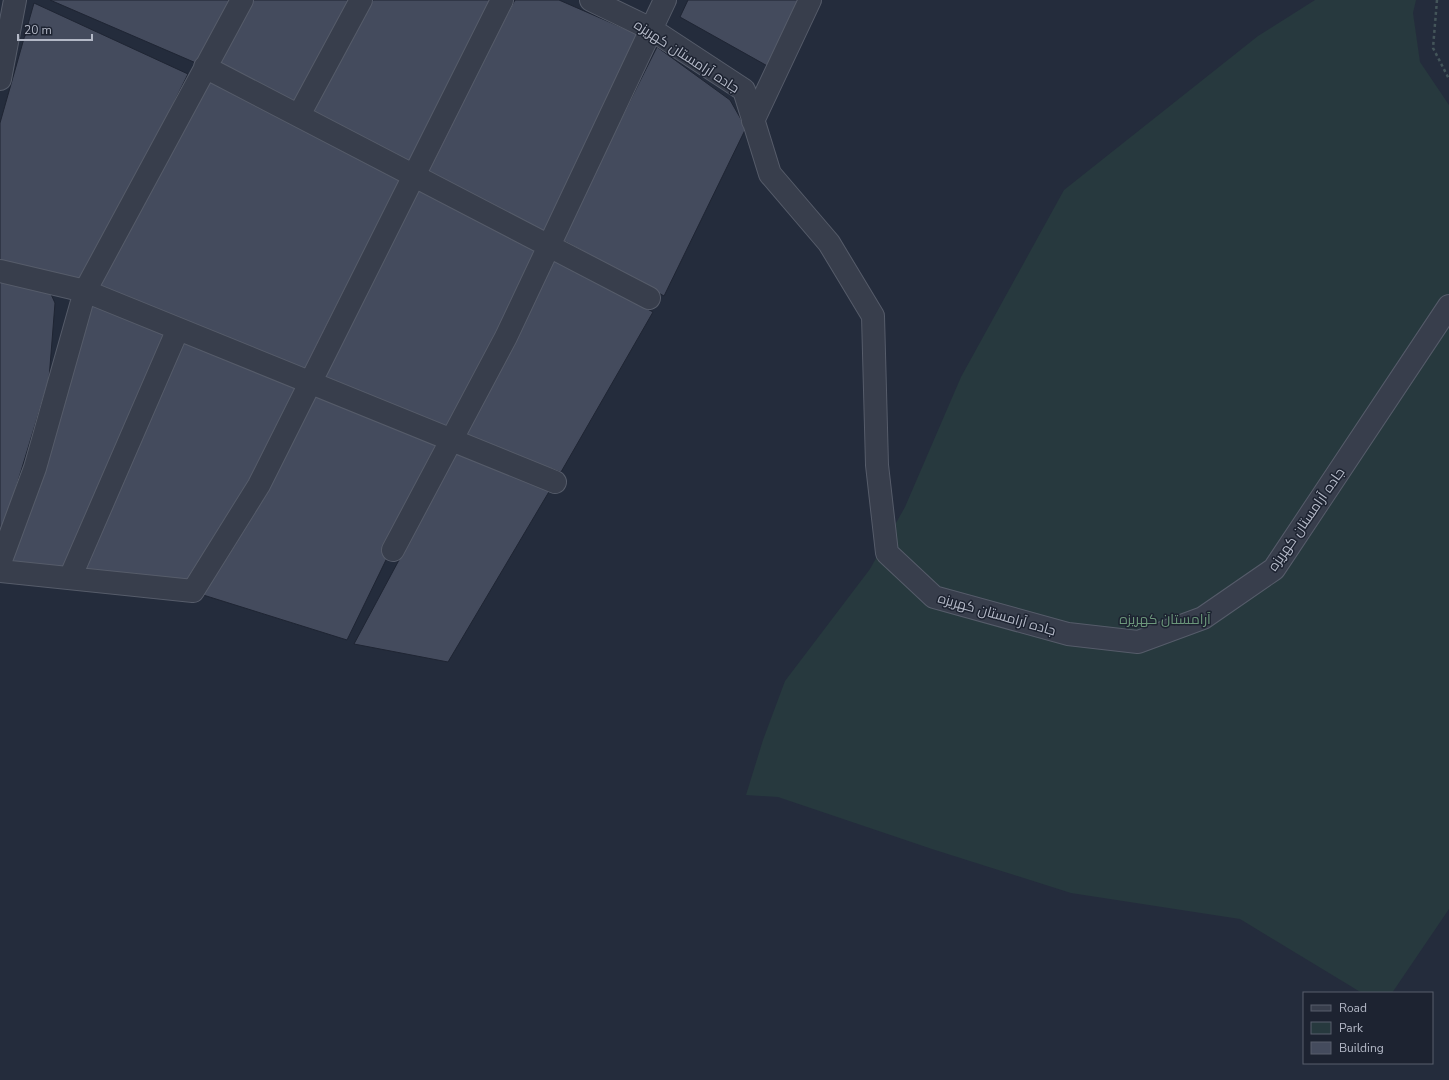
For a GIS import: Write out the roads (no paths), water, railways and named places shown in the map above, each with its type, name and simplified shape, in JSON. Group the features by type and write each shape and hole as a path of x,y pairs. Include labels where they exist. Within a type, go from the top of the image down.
{"street":[{"path":"0,7 5,0"},
{"path":"0,80 15,0"},
{"path":"0,563 35,468 85,291 242,0"},
{"path":"300,115 361,0"},
{"path":"0,571 192,591 259,485 502,0"},
{"name":"جاده آرامستان کهریزه","path":"591,0 650,29 744,90 770,174 829,243 873,316 877,465 887,553 934,597 1068,634 1138,642 1203,618 1274,569 1449,306"},
{"path":"393,550 506,337 665,0"},
{"path":"754,121 810,0"},
{"path":"205,67 300,115 649,298"},
{"path":"0,271 85,291 555,482"},
{"path":"70,578 178,329"}],"park label":[{"name":"آرامستان کهریزه","path":"1165,619"}]}
